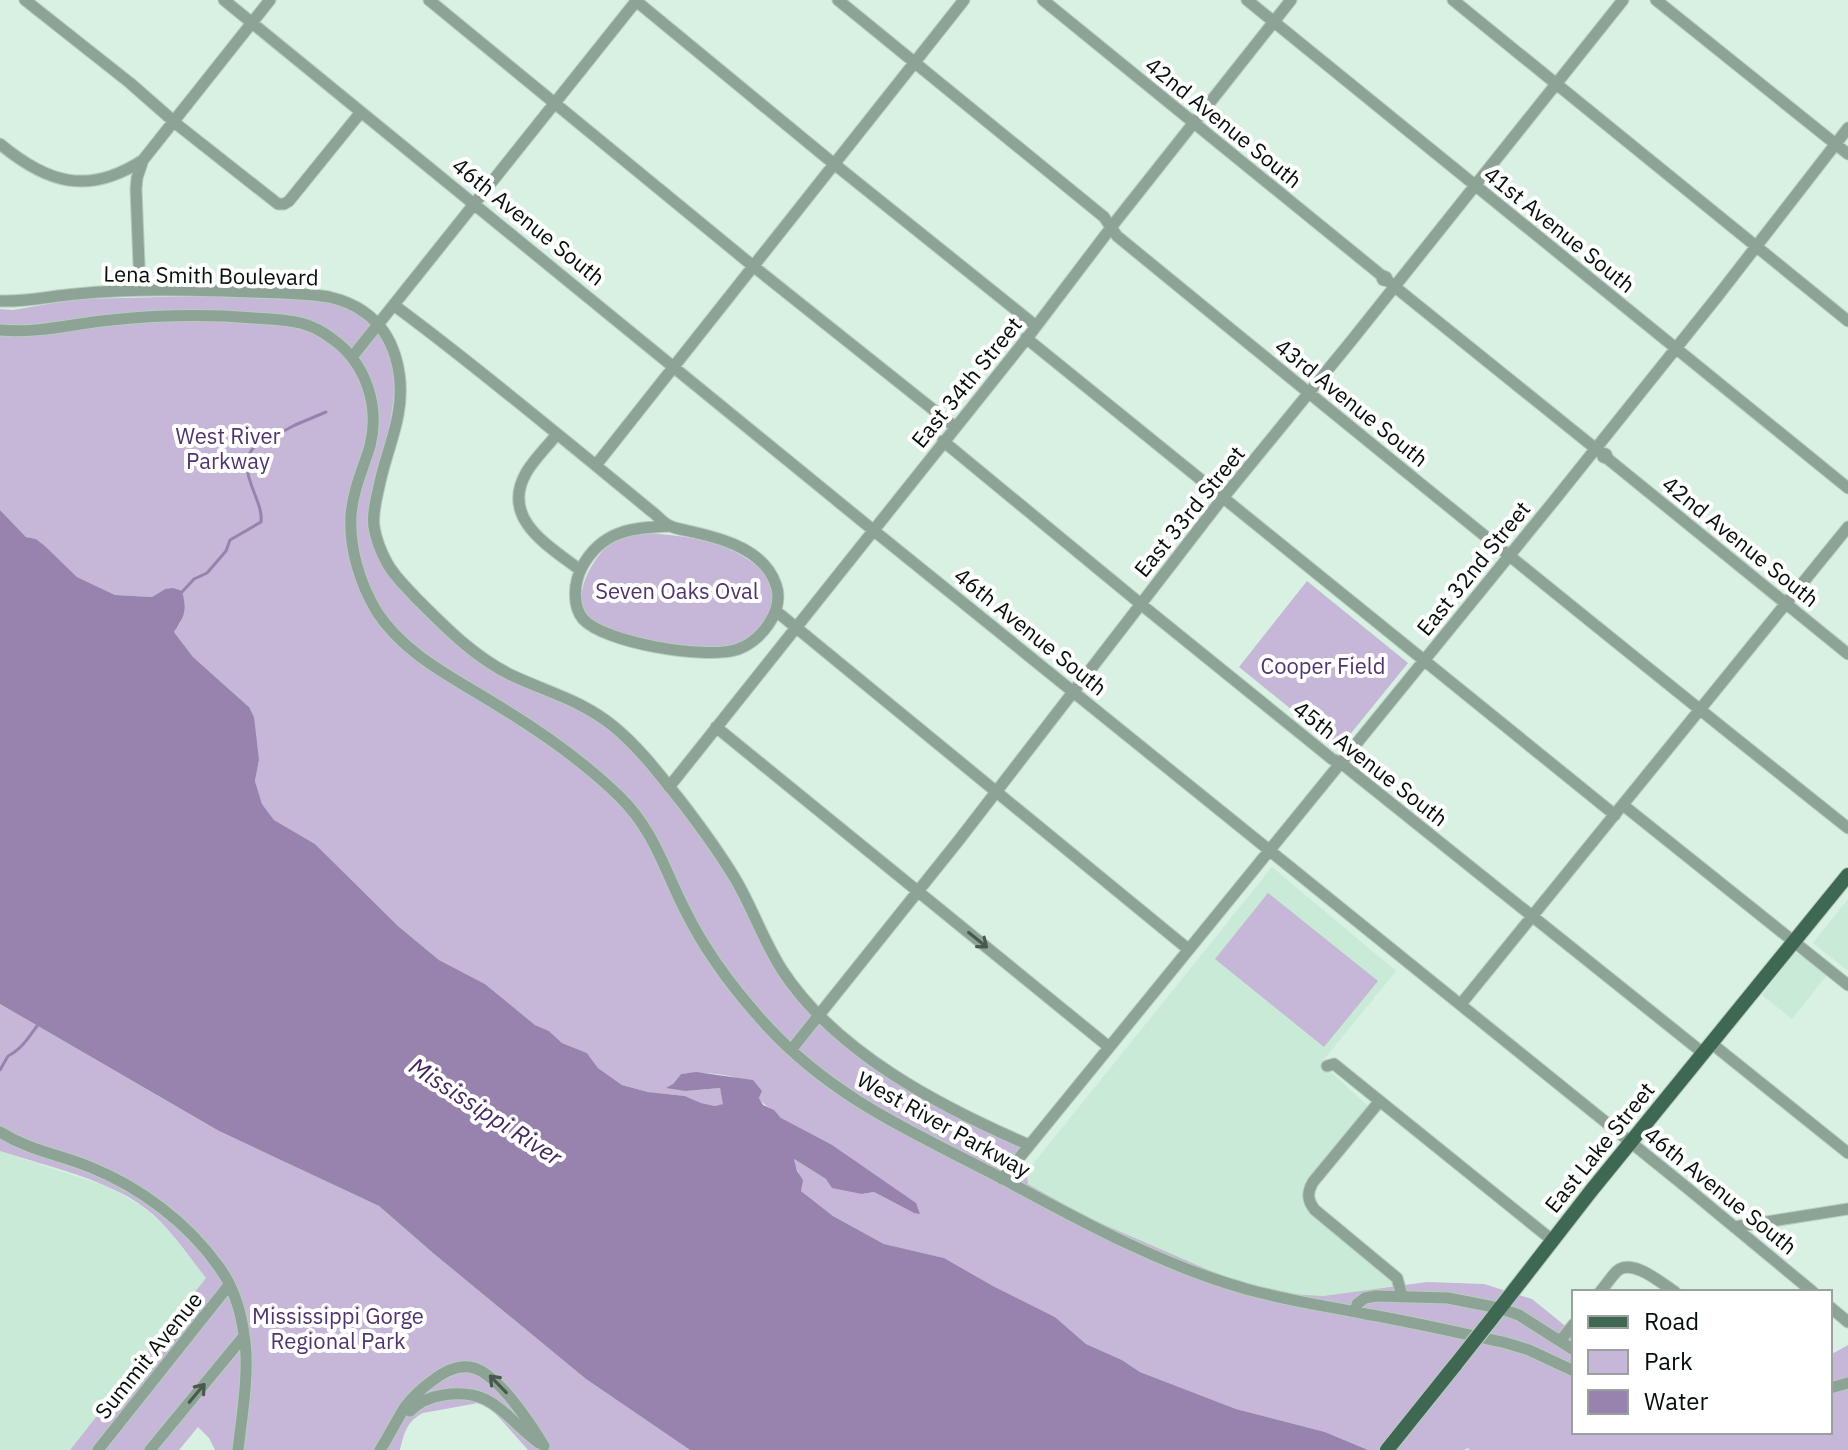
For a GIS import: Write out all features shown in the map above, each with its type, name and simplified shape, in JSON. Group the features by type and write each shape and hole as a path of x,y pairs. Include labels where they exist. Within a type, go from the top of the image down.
{"main road":[{"name":"East Lake Street","path":"1387,1450 1552,1240 1848,875"}],"street":[{"path":"25,0 281,204 289,201 361,112"},
{"name":"46th Avenue South","path":"224,0 1809,1288"},
{"path":"0,144 33,169 70,181 107,179 125,172 143,160 270,0"},
{"path":"429,0 955,427"},
{"path":"352,357 636,0 1036,326"},
{"name":"43rd Avenue South","path":"838,0 1104,217 1117,236 1509,557 1848,828"},
{"path":"596,465 964,0"},
{"name":"42nd Avenue South","path":"1043,0 1848,654"},
{"name":"41st Avenue South","path":"1247,0 1848,488"},
{"name":"East 34th Street","path":"669,787 1291,0"},
{"path":"1453,0 1848,321"},
{"name":"East 33rd Street","path":"791,1050 997,791 1223,498 1309,393 1388,281 1476,186 1623,0"},
{"path":"1656,0 1848,154"},
{"name":"East 32nd Street","path":"1002,1179 1509,557 1602,453 1675,349 1848,128"},
{"path":"140,290 136,189 143,160"},
{"name":"Lena Smith Boulevard","path":"0,301 140,290 314,295 351,304 380,324"},
{"path":"395,306 670,526"},
{"name":"West River Parkway","path":"0,330 182,315 270,318 309,325 335,341 352,357 366,381 372,402 372,439 354,493 351,518 361,578 376,609 400,640 420,656 577,760 630,807 654,841 688,917 718,967 764,1023 791,1050 852,1099 904,1128 1080,1221 1191,1271 1255,1292 1517,1346 1572,1370"},
{"path":"380,324 394,355 399,390 398,413 374,508 373,525 393,573 437,619 482,657 507,673 589,708 634,744 717,850 738,883 768,947 818,1015 859,1050 924,1092 1029,1145"},
{"path":"1026,338 1615,815"},
{"path":"557,434 524,477 519,505 528,527 580,570"},
{"name":"45th Avenue South","path":"943,441 1332,759 1341,763 1532,917 1848,1153"},
{"path":"670,526 729,541 769,568 777,586 776,611 754,639 735,650 688,651 636,644 582,618 576,604 580,570 594,549 617,533 670,526"},
{"path":"1461,1004 1848,527"},
{"path":"776,611 1188,949"},
{"path":"716,727 1109,1047"},
{"path":"1623,805 1848,985"},
{"path":"1327,1066 1334,1064 1552,1240"},
{"path":"1379,1102 1313,1182 1308,1196 1315,1210 1397,1278 1402,1296"},
{"path":"0,1132 42,1152 91,1167 123,1182 159,1205 219,1266 240,1312 244,1336 246,1362 238,1450"},
{"path":"1734,1227 1848,1209"},
{"path":"1602,1290 1618,1270 1626,1266 1635,1267 1672,1290"},
{"name":"Summit Avenue","path":"98,1450 229,1285"},
{"path":"1356,1312 1357,1304 1365,1298 1376,1296 1463,1300 1519,1315 1572,1349"},
{"path":"1832,1309 1848,1322"},
{"path":"1560,1341 1572,1326"},
{"path":"150,1450 244,1336"},
{"path":"380,1450 406,1406 445,1371 461,1366 474,1367 494,1379 546,1448"},
{"path":"395,1426 416,1405 433,1397 470,1394 498,1407 546,1448"}],"shaded area":[{"path":"1272,867 1396,971 1321,1063 1368,1106 1305,1186 1303,1202 1308,1211 1394,1281 1395,1286 1323,1296 1290,1294 1249,1285 1089,1218 1027,1183 1025,1174"},
{"path":"1848,899 1848,971 1813,943"},
{"path":"1794,953 1801,954 1827,975 1792,1019 1762,995"},
{"path":"0,1151 109,1187 143,1207 167,1228 207,1278 70,1450 0,1450"}],"green space":[{"name":"West River Parkway","path":"207,296 301,300 343,306 366,319 387,347 394,387 389,428 368,517 371,541 388,575 436,625 481,664 513,682 579,709 626,745 707,844 779,973 811,1015 839,1041 869,1061 1023,1146 1028,1184 1089,1218 1249,1285 1290,1294 1323,1296 1427,1282 1484,1284 1532,1299 1572,1331 1572,1434 1832,1434 1832,1354 1848,1345 1848,1450 1368,1450 1325,1432 1236,1409 1140,1372 1086,1344 1055,1317 944,1258 884,1244 833,1216 801,1191 794,1159 826,1179 862,1194 874,1192 914,1213 781,1118 761,1101 762,1091 754,1085 735,1077 701,1073 681,1074 673,1084 686,1091 720,1088 724,1104 715,1106 685,1096 648,1092 622,1085 598,1068 587,1053 562,1043 485,984 439,960 398,926 315,844 274,820 262,804 255,781 259,760 248,706 193,657 174,632 181,622 165,589 152,597 115,595 77,577 45,546 36,539 26,537 0,510 0,309 13,310 77,299"},
{"name":"Seven Oaks Oval","path":"648,533 716,544 753,563 764,574 773,596 766,619 748,638 724,647 667,644 634,638 593,620 582,603 582,593 595,561 613,543"},
{"name":"Cooper Field","path":"1307,581 1408,663 1339,748 1239,667"},
{"path":"1268,893 1378,981 1324,1047 1215,959"},
{"name":"Mississippi Gorge Regional Park","path":"0,1004 219,1131 379,1206 586,1379 690,1450 528,1450 488,1405 478,1403 418,1416 407,1428 400,1450 215,1450 198,1427 179,1450 70,1450 206,1278 162,1224 130,1198 76,1174 0,1151"}],"water":[{"name":"Mississippi River","path":"0,510 26,537 36,539 45,546 77,577 115,595 152,597 165,589 182,591 184,613 174,632 193,657 249,707 254,717 259,760 255,781 262,804 274,820 315,844 398,926 439,960 485,984 562,1043 587,1053 598,1068 622,1085 648,1092 685,1096 715,1106 723,1104 720,1088 686,1091 666,1088 681,1074 696,1072 753,1080 762,1091 759,1098 763,1105 832,1145 916,1203 920,1214 874,1192 862,1194 832,1188 826,1179 794,1159 803,1180 801,1191 833,1216 884,1244 944,1258 1055,1317 1086,1344 1140,1372 1236,1409 1325,1432 1368,1450 690,1450 586,1379 379,1206 219,1131 0,1004"}],"waterway":[{"path":"182,592 194,579 207,573 226,551 230,540 261,522 247,465 254,447 326,412"},
{"path":"0,1070 8,1056 21,1047 37,1026"}]}
